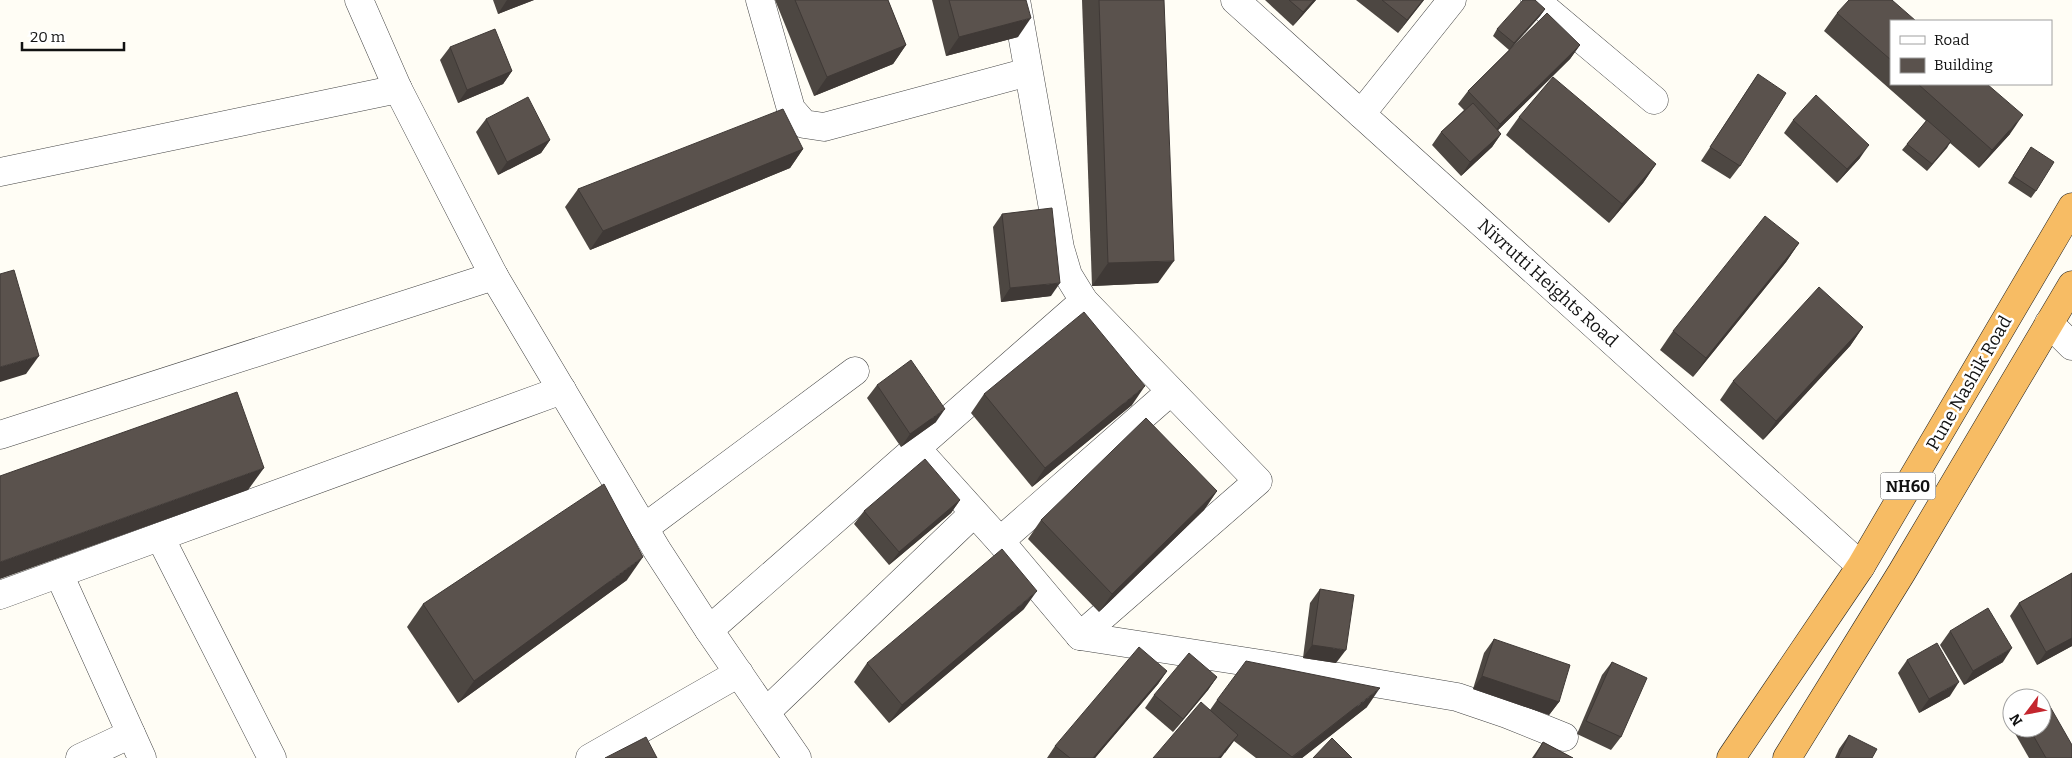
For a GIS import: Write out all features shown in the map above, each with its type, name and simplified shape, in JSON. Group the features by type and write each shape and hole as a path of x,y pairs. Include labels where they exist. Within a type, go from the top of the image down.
{"highway":[{"name":"Pune Nashik Road","path":"1731,758 1861,566 2072,207"},
{"name":"NH60","path":"1787,758 1907,563 2072,285"}],"street":[{"path":"359,0 398,89 494,276 644,528 709,630 797,758"},
{"path":"760,0 791,109 804,124 824,127 1028,72"},
{"path":"1016,0 1060,248 1068,275 1084,301 1258,481 1080,636"},
{"name":"Nivrutti Heights Road","path":"1235,0 1861,566"},
{"path":"1361,114 1452,0"},
{"path":"1535,0 1654,100"},
{"path":"0,172 398,89"},
{"path":"0,435 494,276"},
{"path":"709,630 1084,301"},
{"path":"2049,323 2072,346"},
{"path":"644,528 856,371"},
{"path":"0,595 562,390"},
{"path":"1000,541 1170,392"},
{"path":"916,448 1000,541 1080,636 1457,697 1564,736"},
{"path":"766,712 974,513"},
{"path":"160,537 272,758"},
{"path":"59,574 142,758"},
{"path":"590,758 739,673"},
{"path":"80,758 131,734"}],"building":[{"path":"795,0 888,0 906,45 827,77"},
{"path":"949,0 1026,0 1031,18 959,37"},
{"path":"1099,0 1164,0 1174,261 1108,263"},
{"path":"1289,0 1314,0 1303,12"},
{"path":"1382,0 1423,0 1407,20"},
{"path":"1523,0 1535,0 1545,9 1514,43 1497,29"},
{"path":"1849,0 1892,0 1915,20 1890,20 1890,59 1837,13"},
{"path":"1547,13 1580,45 1500,124 1468,91"},
{"path":"495,29 512,71 467,90 450,47"},
{"path":"1758,74 1786,93 1740,166 1710,147"},
{"path":"1553,77 1656,164 1622,204 1519,117"},
{"path":"1919,85 1988,85 2023,115 1992,150"},
{"path":"1816,95 1869,145 1847,169 1793,120"},
{"path":"528,97 550,140 507,162 486,119"},
{"path":"1473,103 1501,134 1470,162 1441,132"},
{"path":"783,109 803,149 603,231 578,189"},
{"path":"1927,120 1951,141 1932,164 1907,144"},
{"path":"2031,147 2054,162 2036,191 2013,176"},
{"path":"1052,208 1060,283 1010,288 1002,214"},
{"path":"1765,216 1799,243 1706,358 1673,331"},
{"path":"14,270 39,356 0,367 0,274"},
{"path":"1819,287 1863,327 1776,421 1733,381"},
{"path":"1084,312 1145,386 1045,468 984,394"},
{"path":"911,360 945,409 910,434 877,385"},
{"path":"237,392 264,468 0,562 0,476"},
{"path":"1146,418 1217,491 1112,594 1041,520"},
{"path":"925,459 960,500 899,552 864,511"},
{"path":"604,484 643,557 474,681 423,604"},
{"path":"1002,549 1037,591 902,705 867,663"},
{"path":"2072,573 2072,638 2046,652 2019,603"},
{"path":"1320,589 1354,595 1346,650 1312,645"},
{"path":"1988,608 2012,648 1973,671 1950,631"},
{"path":"1494,639 1570,665 1559,702 1482,676"},
{"path":"1937,643 1959,682 1929,699 1907,660"},
{"path":"1139,647 1167,671 1093,758 1070,758 1055,746"},
{"path":"1189,653 1217,677 1183,719 1154,695"},
{"path":"1246,661 1380,688 1292,757 1217,700"},
{"path":"1612,662 1647,678 1621,737 1586,721"},
{"path":"1201,702 1238,735 1218,758 1153,758"},
{"path":"2052,710 2072,745 2072,758 2046,758 2035,738 2052,738"},
{"path":"1849,735 1877,749 1872,758 1838,758"},
{"path":"646,737 657,758 605,758"},
{"path":"1332,738 1352,758 1313,758"},
{"path":"1543,742 1573,758 1534,758"}]}
